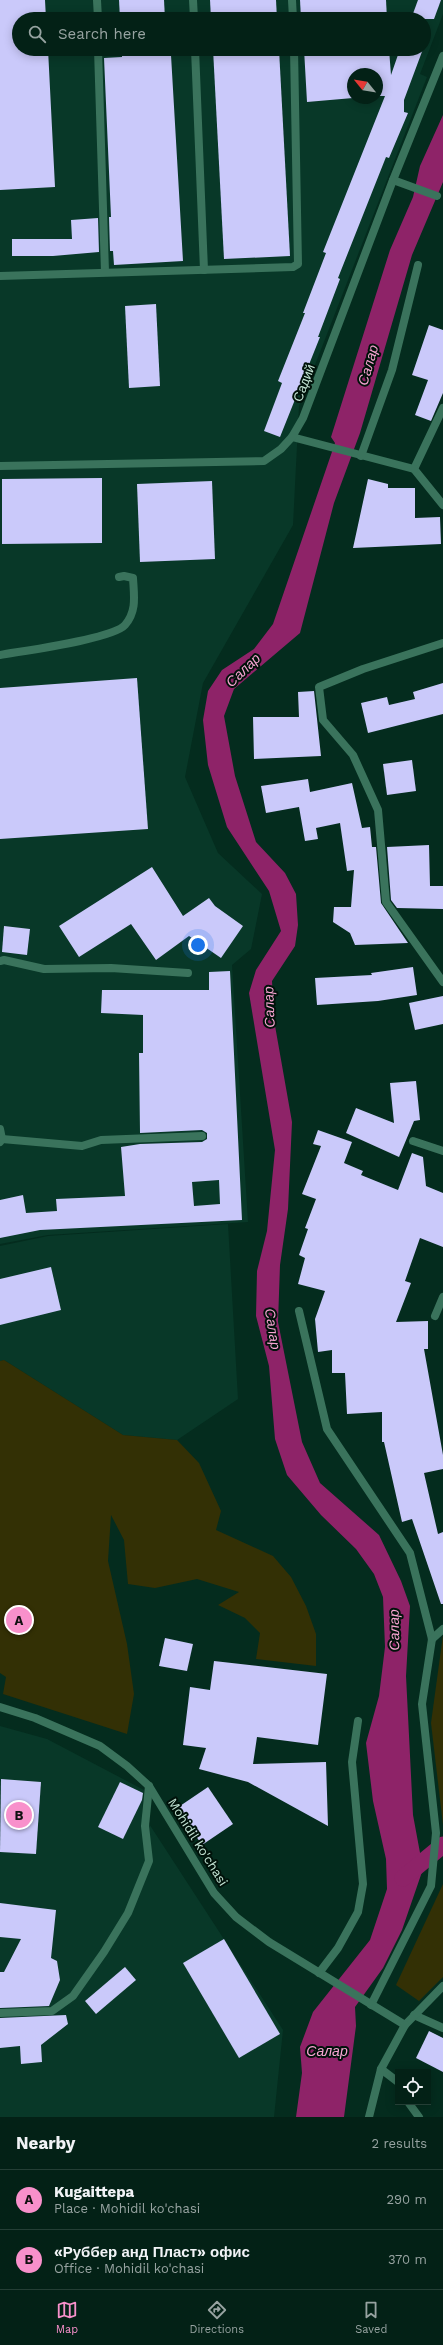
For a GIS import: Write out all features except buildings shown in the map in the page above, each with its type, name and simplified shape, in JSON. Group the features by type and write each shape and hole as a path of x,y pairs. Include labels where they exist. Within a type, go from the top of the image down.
{"street":[{"path":"97,0 98,12"},
{"path":"194,0 194,12"},
{"path":"292,0 293,12"},
{"path":"98,56 105,272"},
{"path":"195,56 204,270"},
{"path":"0,276 204,270 293,266 298,264 294,56"},
{"name":"Садий","path":"0,466 264,461 280,449 292,437 310,401 393,180 443,56"},
{"path":"393,180 437,196"},
{"path":"359,456 392,370 418,265"},
{"path":"414,469 443,408"},
{"path":"292,437 359,456 414,469 443,506"},
{"path":"0,655 100,636 124,626 135,608 134,578 124,576 119,577"},
{"path":"443,643 363,670 319,687 323,720 353,755 378,810 386,902 443,982"},
{"path":"0,961 4,960 44,969 112,968 188,973"},
{"path":"0,1129 1,1141 82,1146 101,1140 202,1136"},
{"path":"413,1141 443,1151"},
{"path":"434,1316 443,1297"},
{"path":"299,1311 327,1429 410,1553 432,1639 422,1704 436,1832 431,1886 368,2004"},
{"path":"432,1639 443,1629"},
{"name":"Mohidil ko'chasi","path":"0,1708 35,1718 100,1746 149,1786 214,1893 236,1917 269,1942 368,2004 405,2025"},
{"path":"322,1974 358,1912 363,1884 352,1762 358,1721"},
{"path":"0,2013 52,2011 73,1996 104,1952 128,1913 149,1861 145,1826 149,1786"},
{"path":"369,2117 382,2069 405,2025 443,1986"},
{"path":"414,2015 443,2028"},
{"path":"382,2069 395,2080"},
{"path":"410,2105 419,2117"}],"shaded area":[{"path":"0,0 443,0 443,14 431,45 431,12 12,12 12,56 427,56 420,74 427,77 299,406 293,525 203,683 185,777 218,853 262,894 251,949 232,965 248,1222 48,1235 0,1244"},
{"path":"228,1224 238,1399 177,1440 123,1435 4,1360 0,1361 0,1246 48,1236"},
{"path":"4,1360 123,1435 177,1440 199,1463 221,1511 216,1530 273,1556 291,1577 306,1606 316,1634 316,1666 256,1659 260,1633 245,1618 218,1605 239,1592 197,1579 155,1588 128,1584 124,1540 111,1515 108,1561 127,1644 134,1694 127,1734 3,1694 6,1677 0,1673 0,1361"},
{"path":"443,1635 443,1825 431,1723"},
{"path":"0,1726 47,1739 144,1790 142,1813 283,2030 274,2117 0,2117"},
{"path":"443,1884 443,1977 419,2001 396,1985"}],"water":[{"name":"Салар","path":"443,115 443,182 412,255 360,433 334,503 300,633 234,689 224,716 235,776 256,842 285,873 296,894 298,925 295,946 272,981 274,1020 292,1122 288,1209 280,1265 278,1322 302,1442 320,1483 379,1535 401,1581 410,1606 406,1676 413,1815 423,1869 402,1930 383,1968 355,2007 356,2026 344,2117 296,2117 302,2073 300,2047 313,2012 370,1940 387,1889 386,1859 373,1801 366,1743 379,1696 385,1647 383,1597 374,1574 356,1549 321,1515 287,1475 275,1439 269,1366 256,1316 257,1271 267,1231 275,1150 249,993 256,970 281,931 269,891 227,827 208,765 203,720 208,691 222,670 254,649 273,624 335,443 331,437 390,250 413,197 420,166"}],"waterway":[{"name":"Салар","path":"403,1878 443,1845"}],"place":[{"name":"Kugaittepa","path":"19,1620"},
{"name":"«Руббер анд Пласт» офис","path":"19,1815"}]}
